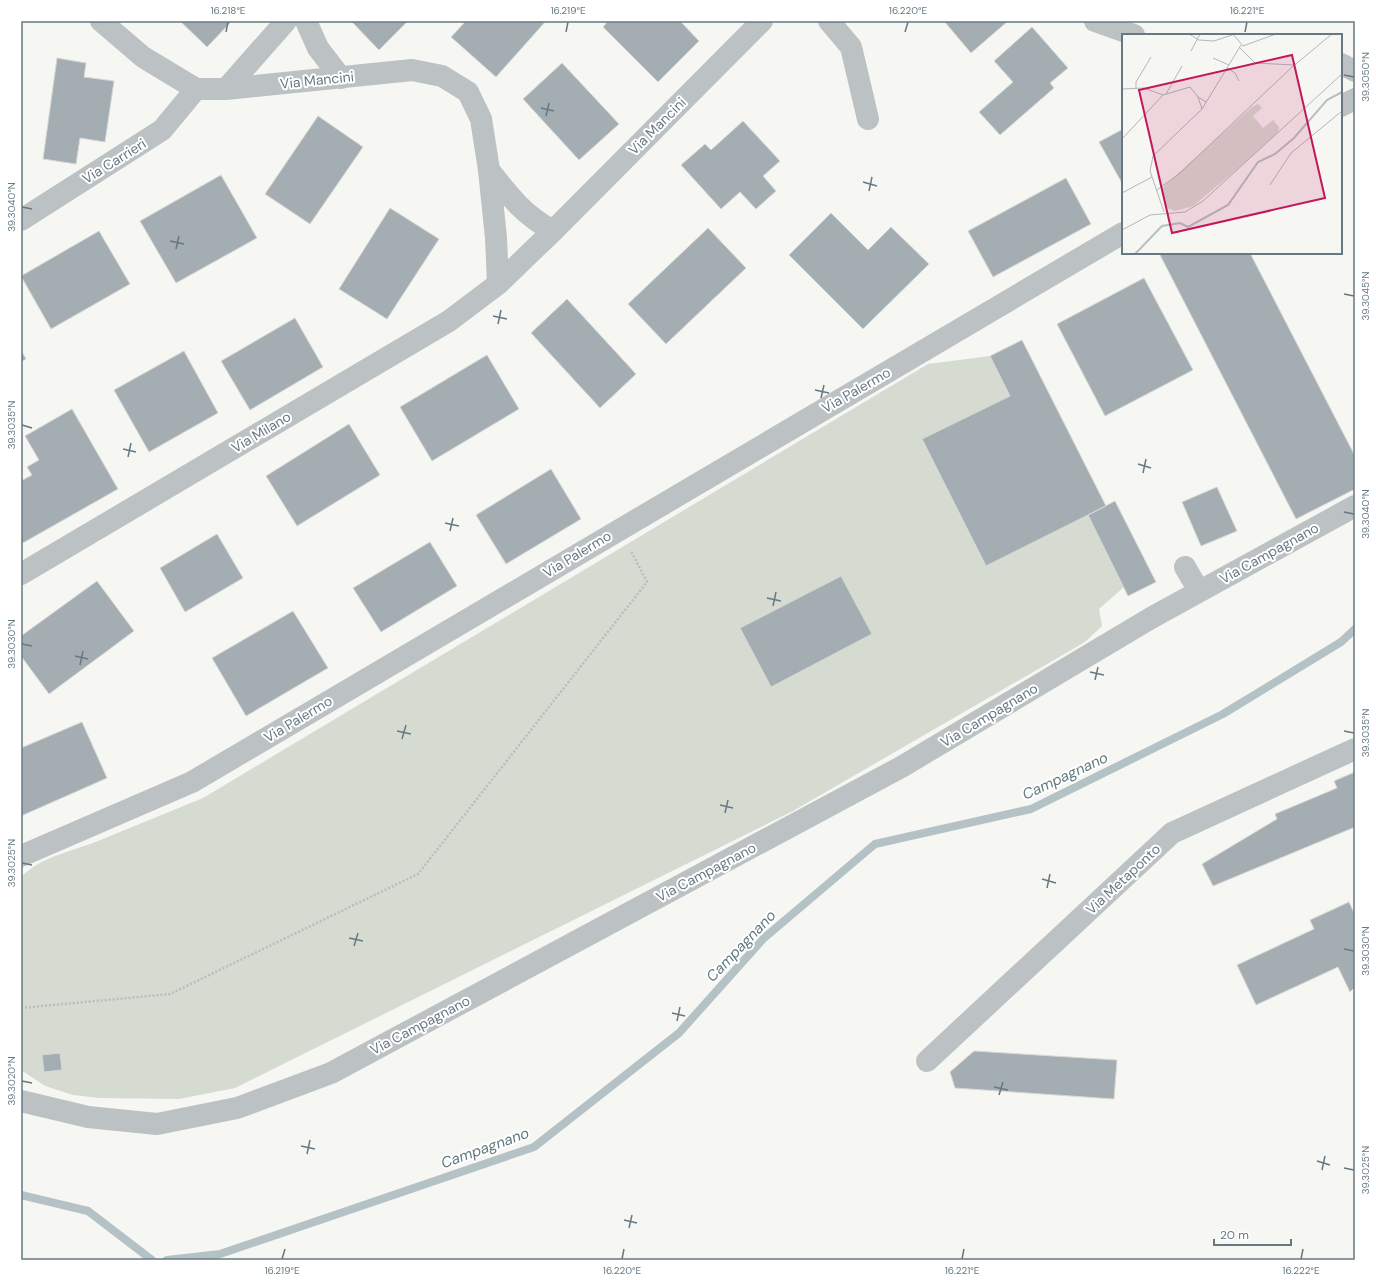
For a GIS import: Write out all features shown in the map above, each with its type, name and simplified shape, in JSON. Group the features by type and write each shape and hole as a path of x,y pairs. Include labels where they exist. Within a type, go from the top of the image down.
{"street":[{"path":"101,21 143,57 196,89"},
{"path":"226,89 286,21"},
{"path":"306,21 318,48 341,78"},
{"name":"Via Mancini","path":"498,284 553,231 762,21"},
{"path":"829,21 851,47 868,119"},
{"path":"1095,21 1131,34"},
{"path":"1342,64 1355,71"},
{"name":"Via Mancini","path":"196,89 226,89 412,70 442,76 468,92 481,119 490,170 496,238 498,284"},
{"name":"Via Carrieri","path":"21,220 162,130 196,89"},
{"path":"1342,106 1355,99"},
{"name":"Via Mancini","path":"490,170 516,205 533,220 553,231"},
{"name":"Via Palermo","path":"21,856 192,782 1122,234"},
{"name":"Via Milano","path":"21,574 449,321 498,284"},
{"name":"Via Campagnano","path":"21,1101 88,1117 157,1124 237,1108 332,1073 903,766 1199,591 1355,506"},
{"path":"1186,567 1199,591"},
{"name":"Via Metaponto","path":"928,1061 1172,833 1355,749"}],"path":[{"path":"21,1008 170,994 418,874 647,582 630,550"}],"shaded area":[{"path":"990,356 1010,396 922,440 986,566 1088,515 1124,587 1099,609 1102,626 1085,642 793,811 235,1088 179,1099 99,1098 73,1095 45,1086 21,1070 21,877 29,870 47,859 98,841 203,798 928,364"}],"building":[{"path":"180,21 232,21 207,47"},
{"path":"351,21 408,21 379,50"},
{"path":"466,21 546,21 496,77 451,37"},
{"path":"608,21 680,21 699,41 658,82 603,27"},
{"path":"944,21 1008,21 971,53"},
{"path":"1032,27 1068,68 1050,83 1054,88 1000,135 979,112 1013,82 994,61"},
{"path":"57,58 86,63 84,77 114,81 105,142 80,138 76,164 43,159"},
{"path":"562,63 619,124 579,160 523,99"},
{"path":"318,116 363,147 310,224 265,194"},
{"path":"743,121 780,161 763,176 776,191 756,209 740,192 721,209 681,165 705,144 711,150"},
{"path":"1122,130 1122,183 1099,142"},
{"path":"221,175 257,238 176,283 140,221"},
{"path":"1066,178 1091,224 993,277 968,231"},
{"path":"390,208 439,239 387,319 339,289"},
{"path":"831,213 868,250 891,227 929,264 863,329 789,255"},
{"path":"708,228 746,268 666,344 628,304"},
{"path":"99,231 130,284 51,329 21,276"},
{"path":"1160,254 1251,254 1355,456 1355,489 1296,519"},
{"path":"1144,278 1193,370 1105,416 1057,324"},
{"path":"567,299 636,374 600,408 531,333"},
{"path":"295,318 323,367 250,410 221,361"},
{"path":"1022,340 1106,506 986,566 922,439 1010,396 990,356"},
{"path":"21,350 26,359 21,362"},
{"path":"184,351 218,413 149,452 114,390"},
{"path":"487,355 519,409 432,461 400,407"},
{"path":"72,409 118,489 21,544 21,481 32,475 27,467 39,460 25,436"},
{"path":"349,424 380,475 297,526 266,476"},
{"path":"551,469 581,519 506,564 476,515"},
{"path":"1217,487 1237,531 1201,546 1182,502"},
{"path":"1115,501 1156,582 1128,596 1088,515"},
{"path":"217,534 243,578 185,612 160,568"},
{"path":"430,542 457,586 381,632 353,588"},
{"path":"841,576 872,634 771,687 740,628"},
{"path":"97,581 134,631 49,694 21,656 21,636"},
{"path":"293,611 328,668 246,716 212,658"},
{"path":"82,722 107,778 21,816 21,748"},
{"path":"1355,772 1355,827 1213,886 1202,864 1277,819 1275,814 1337,788 1334,781"},
{"path":"1349,902 1355,915 1355,987 1350,992 1338,967 1256,1005 1237,965 1314,929 1310,920"},
{"path":"974,1051 1117,1060 1114,1099 955,1088 950,1072"},
{"path":"60,1053 62,1070 44,1072 42,1055"}],"waterway":[{"name":"Campagnano","path":"167,1260 220,1254 534,1147 679,1033 763,939 875,844 1031,809 1223,714 1341,642 1355,629"},
{"name":"Campagnano","path":"21,1195 88,1211 152,1260"}]}
